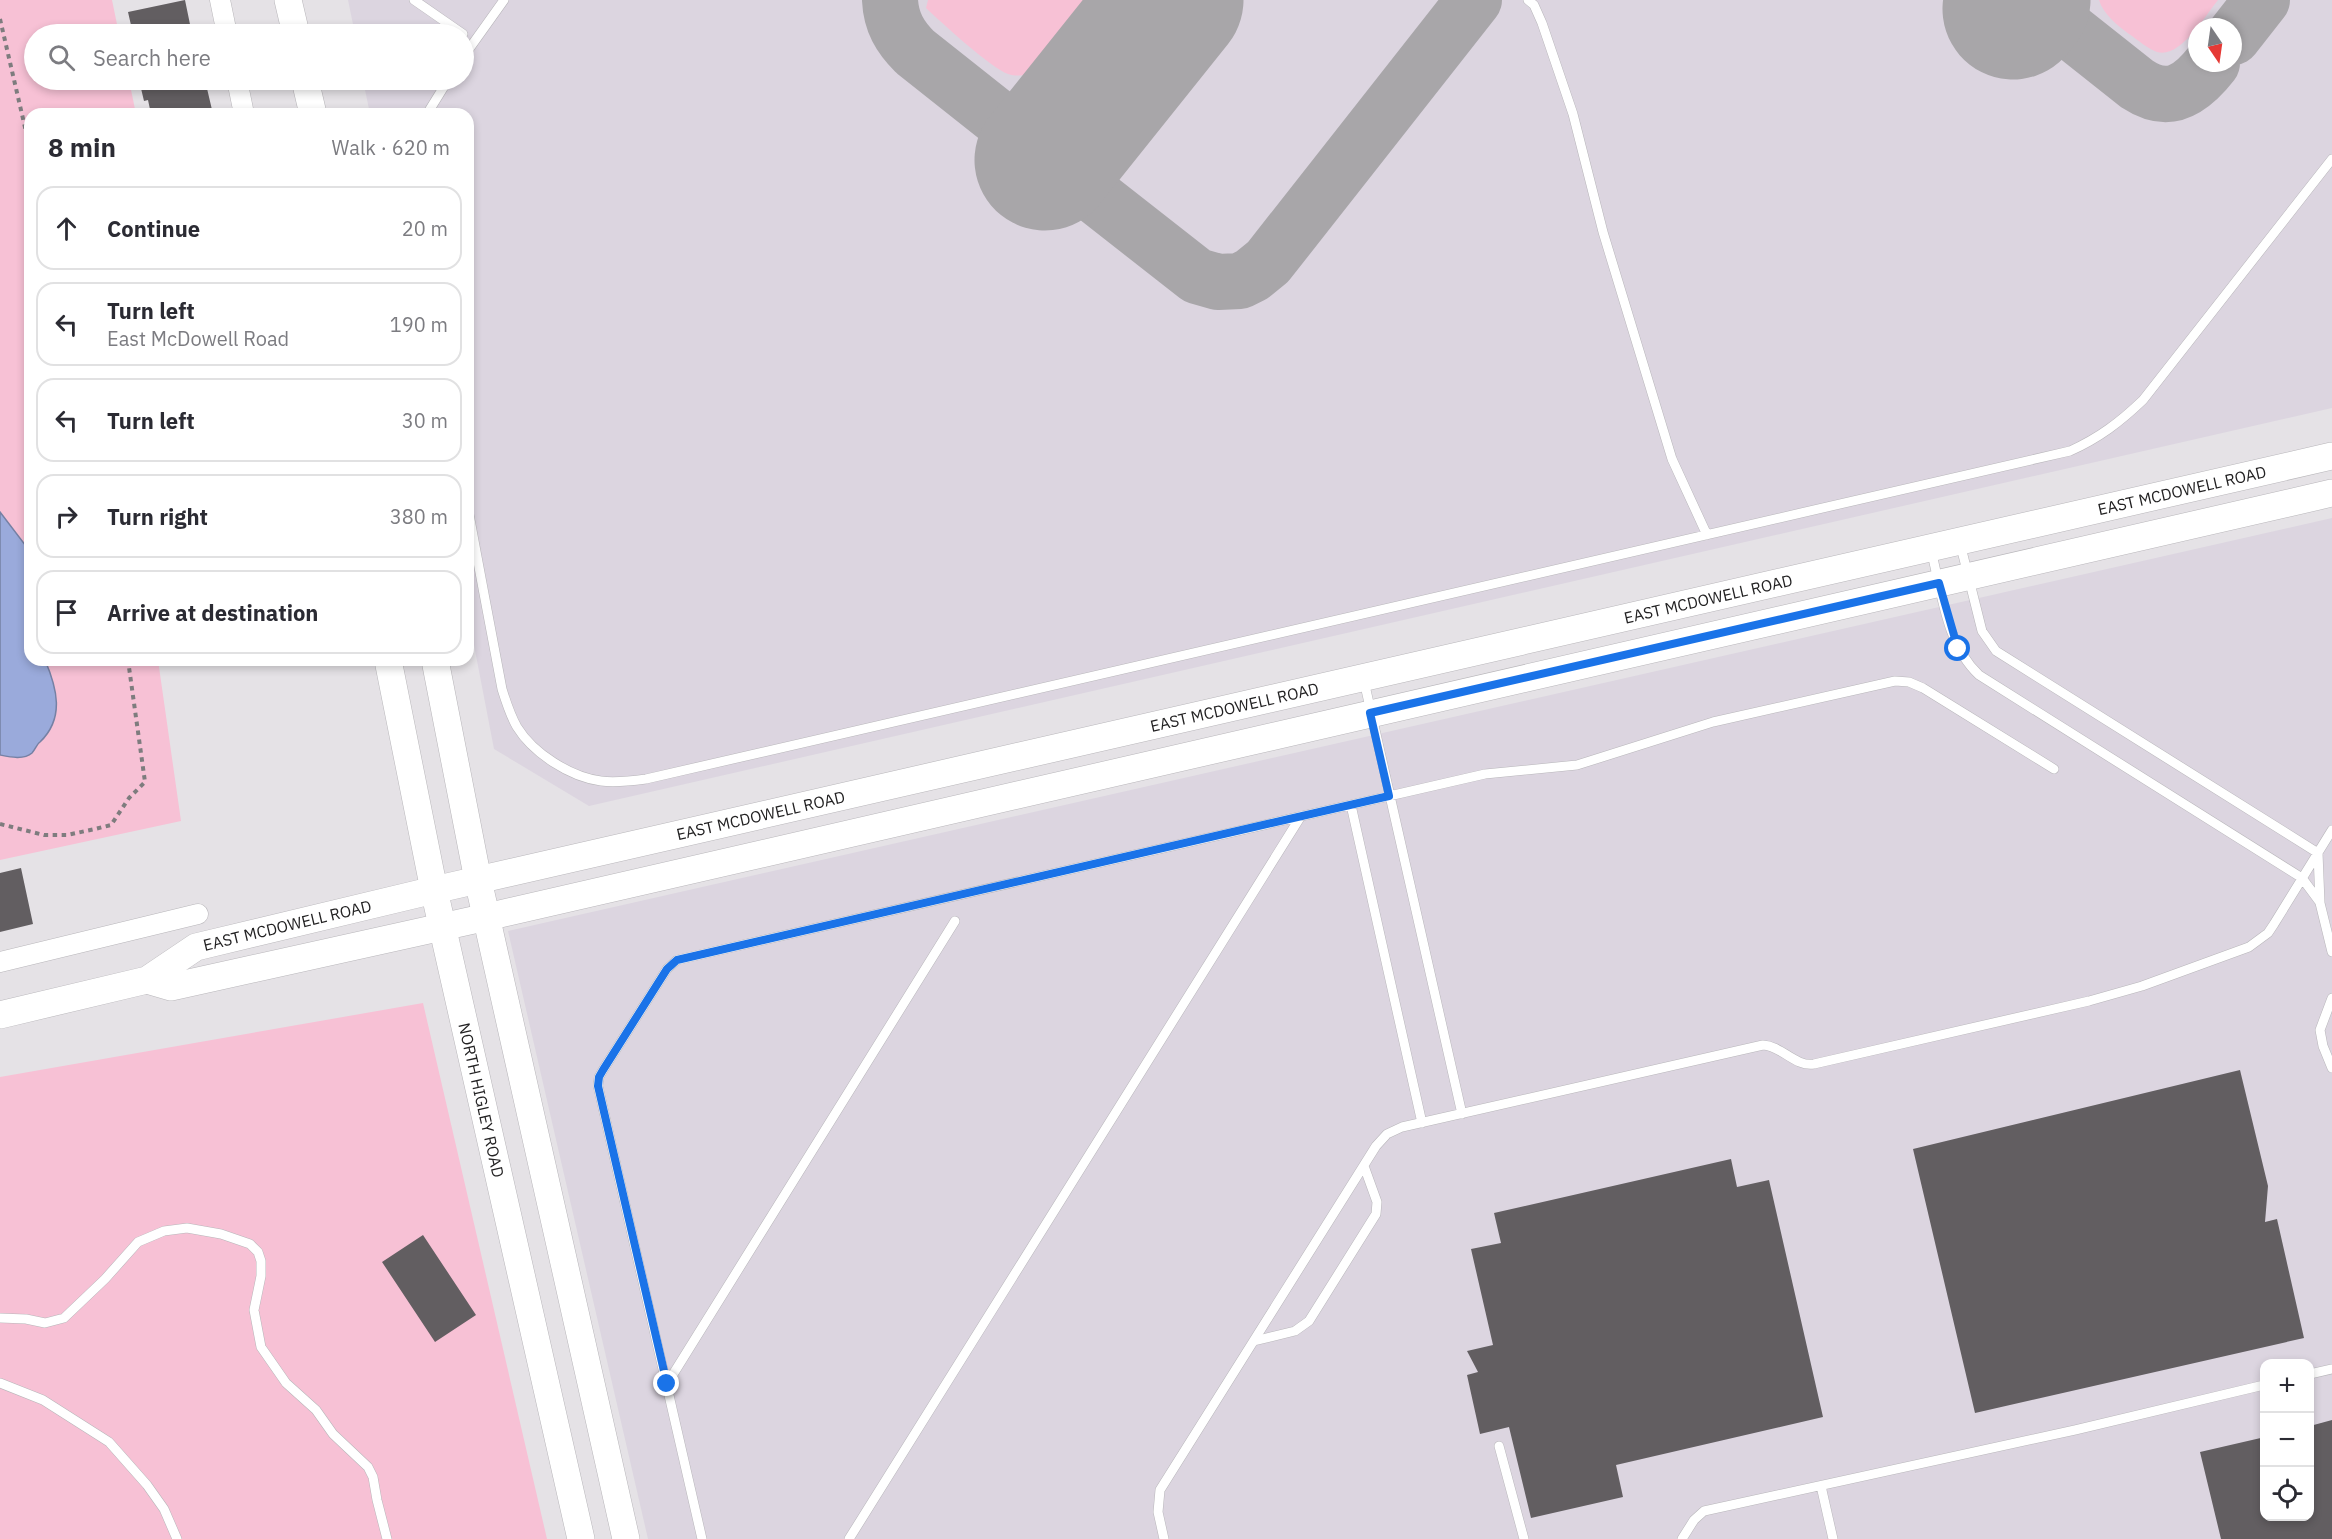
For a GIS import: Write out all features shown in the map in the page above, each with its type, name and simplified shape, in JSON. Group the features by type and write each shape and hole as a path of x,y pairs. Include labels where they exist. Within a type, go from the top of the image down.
{"main road":[{"path":"288,0 294,24"},
{"path":"308,90 312,108"},
{"name":"EAST MCDOWELL ROAD","path":"0,1016 147,980 196,947 478,879 2332,456"},
{"name":"EAST MCDOWELL ROAD","path":"147,980 171,987 443,927 2332,492"},
{"name":"NORTH HIGLEY ROAD","path":"389,666 434,890 581,1539"},
{"path":"436,666 478,879 626,1539"}],"street":[{"path":"220,0 225,24"},
{"path":"239,90 243,108"},
{"name":"EAST MCDOWELL ROAD","path":"0,962 198,914"}],"lane":[{"path":"414,0 448,24"},
{"path":"474,42 504,0"},
{"path":"1528,0 1534,5 1542,23 1572,114 1603,232 1672,459 1707,535"},
{"path":"431,108 442,90"},
{"path":"474,541 502,688 510,714 518,728 530,743 558,764 598,781 622,782 646,779 2052,457 2070,451 2102,436 2119,424 2143,400 2332,159"},
{"path":"1960,541 1982,631 1996,651 2318,853"},
{"path":"1930,548 1958,649 1971,668 1987,682 2302,878 2320,903"},
{"path":"1363,677 1462,1114"},
{"path":"702,1539 598,1086 603,1070 671,964 683,958 1497,772 1577,765 1713,722 1902,681 1923,688 2054,769"},
{"path":"1351,805 1422,1123"},
{"path":"849,1539 1301,816"},
{"path":"1164,1539 1158,1512 1160,1490 1376,1146 1387,1134 1402,1127 1763,1045 1780,1049 1804,1064 1814,1064 2114,994 2237,952 2259,941 2274,924 2332,830"},
{"path":"2318,853 2320,903 2332,952"},
{"path":"667,1384 955,921"},
{"path":"2332,998 2320,1030 2322,1046 2332,1068"},
{"path":"1254,1341 1301,1329 1321,1303 1376,1214 1377,1202 1364,1166"},
{"path":"0,1318 26,1319 45,1323 64,1318 105,1279 138,1242 164,1231 187,1228 221,1234 250,1244 258,1252 261,1261 261,1276 254,1310 261,1347 286,1383 316,1410 333,1434 368,1467 373,1477 387,1539"},
{"path":"2314,1373 2332,1369"},
{"path":"0,1383 43,1400 109,1442 160,1503 170,1519 177,1539"},
{"path":"1682,1539 1694,1520 1704,1511 2086,1428 2260,1386"},
{"path":"1499,1446 1524,1539"},
{"path":"1821,1486 1833,1539"}],"path":[{"path":"0,19 24,122"},
{"path":"0,824 44,835 67,835 111,825 129,798 146,782 129,666"}],"shaded area":[{"path":"0,0 112,0 117,24 24,24 24,90 131,90 135,108 24,108 24,666 159,666 181,821 0,860"},
{"path":"348,0 2332,0 2332,408 589,806 494,749 474,645 474,108 369,108 365,90 474,90 474,24 353,24"},
{"path":"928,0 1093,0 1040,68 1029,74 1017,76 1000,70 967,44 926,8"},
{"path":"2099,0 2218,0 2204,18 2188,18 2188,38 2166,52 2157,52 2147,47 2107,15"},
{"path":"2332,518 2332,1539 648,1539 508,931"},
{"path":"423,1003 547,1539 0,1539 0,1077"}],"water":[{"path":"0,512 24,543 24,666 47,666 53,681 56,713 48,733 32,753 21,757 0,755"}],"building":[{"path":"185,0 190,24 131,24 128,12"},
{"path":"141,90 207,90 212,108 150,108 148,100 144,101"},
{"path":"21,868 33,924 0,932 0,873"},
{"path":"2240,1070 2268,1186 2265,1222 2277,1219 2304,1338 1975,1413 1913,1149"},
{"path":"1731,1159 1737,1187 1769,1180 1823,1417 1616,1465 1623,1497 1531,1518 1509,1427 1480,1434 1467,1375 1478,1372 1467,1351 1493,1345 1471,1249 1501,1243 1494,1213"},
{"path":"423,1235 476,1315 435,1342 382,1262"},
{"path":"2332,1420 2332,1539 2221,1539 2200,1452 2260,1438 2260,1521 2314,1521 2314,1425"}],"taxiway":[{"path":"890,0 897,29 915,52 997,117 1045,160 1086,189 1197,276 1218,282 1240,281 1268,262 1474,0"},
{"path":"2031,0 2137,84 2149,90 2169,94 2179,92 2205,72"},
{"path":"2242,26 2262,0"}],"runway":[{"path":"1045,160 1173,0"},
{"path":"2013,9 2020,0"}],"route":[{"path":"667,1384 598,1086 603,1070 667,969 677,960 1389,796 1370,713 1939,583 1951,632 1958,649"}]}
